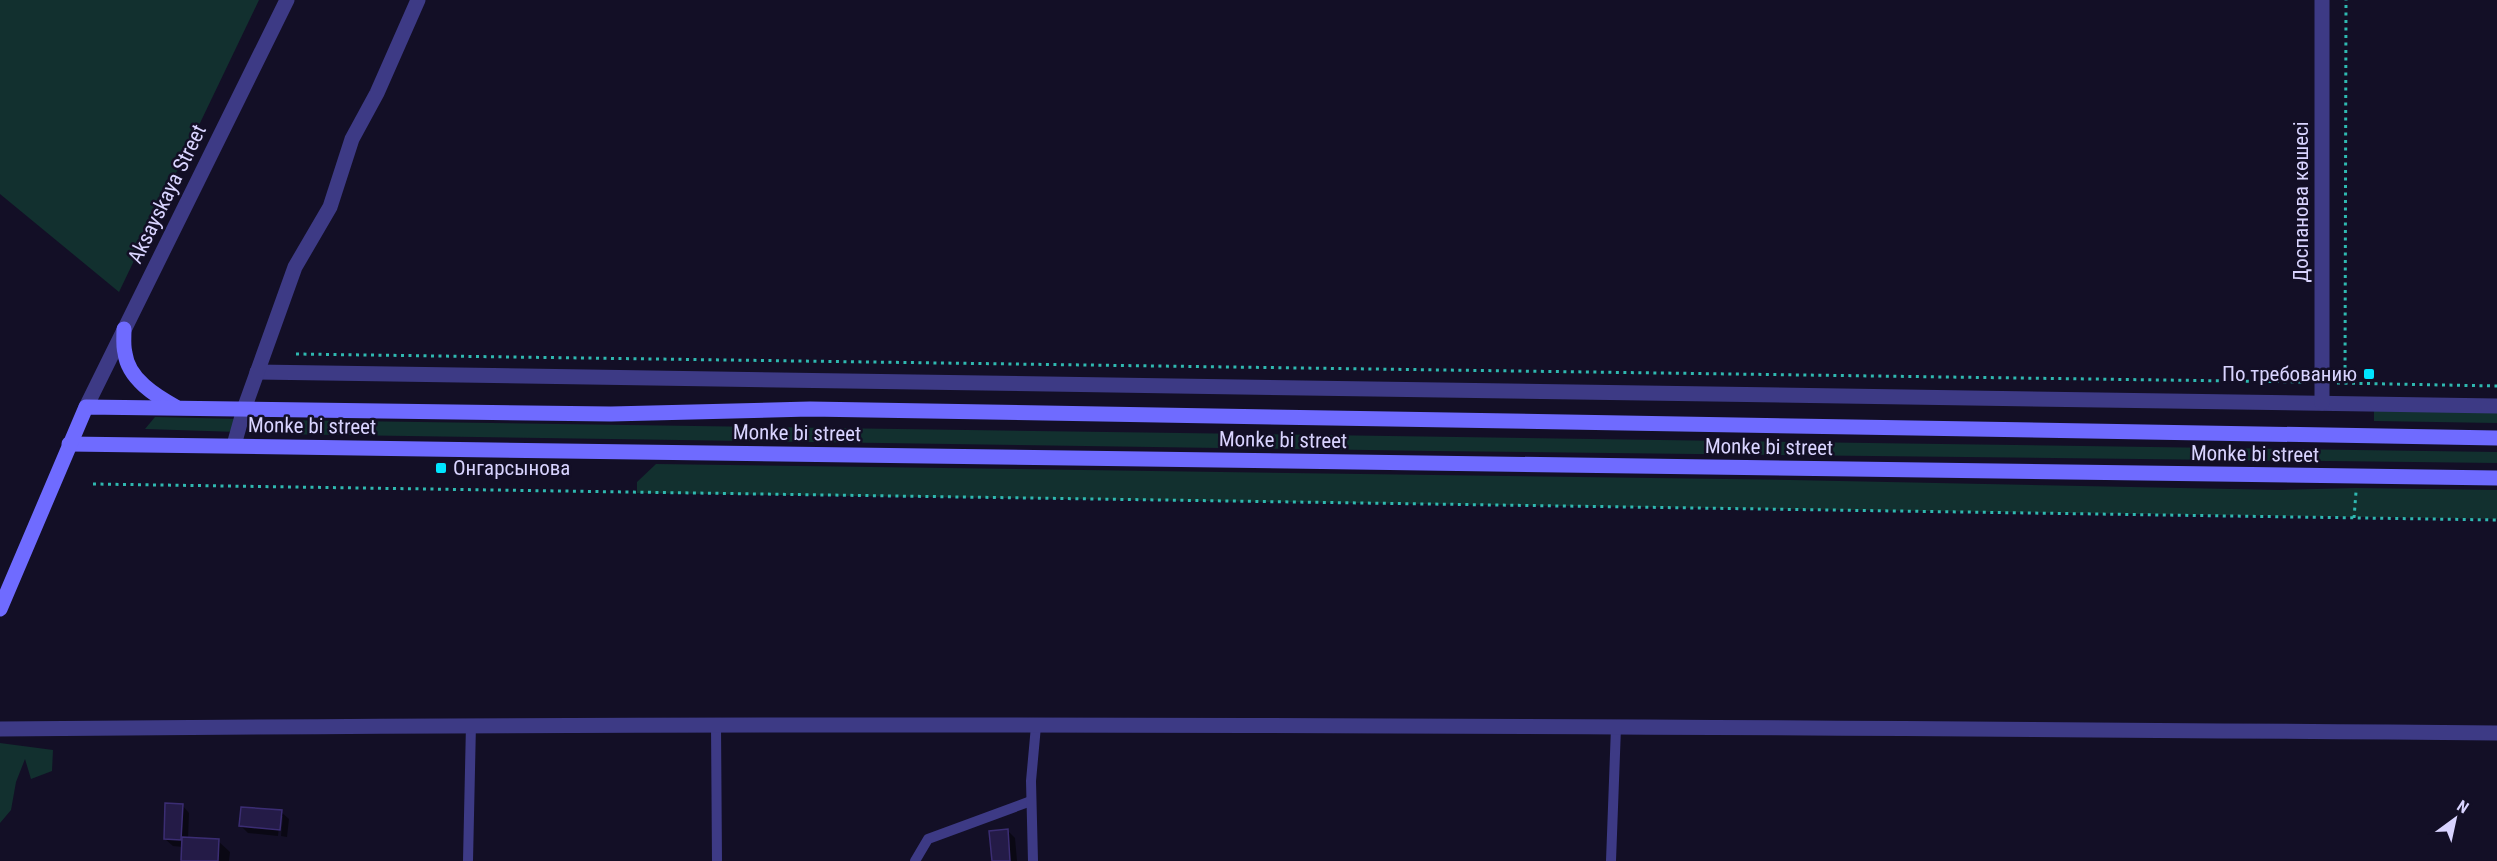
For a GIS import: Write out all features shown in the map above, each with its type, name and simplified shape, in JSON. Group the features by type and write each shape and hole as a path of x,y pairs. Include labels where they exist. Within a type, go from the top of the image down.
{"main road":[{"path":"124,329 125,355 138,380 159,397 179,408"},
{"path":"0,609 86,407"},
{"name":"Monke bi street","path":"86,407 611,414 822,409 2497,438"},
{"name":"Monke bi street","path":"69,444 2497,478"}],"street":[{"name":"Aksayskaya Street","path":"86,407 286,0"},
{"path":"234,446 244,409 295,267 330,207 352,139 377,93 417,0"},
{"name":"Доспанова көшесі","path":"2322,0 2322,403"},
{"path":"257,372 2497,406"},
{"path":"0,729 471,724 1616,727 2497,733"}],"lane":[{"path":"468,861 471,724"},
{"path":"716,725 717,861"},
{"path":"1033,861 1031,801 1036,726"},
{"path":"1611,861 1616,727"},
{"path":"915,861 928,839 1031,801"}],"path":[{"path":"2345,384 2346,0"},
{"path":"296,354 2497,386"},
{"path":"93,484 2497,520"},
{"path":"2354,518 2356,488"}],"green space":[{"path":"0,0 259,0 119,292 0,194"},
{"path":"2374,410 2497,412 2497,423 2374,421"},
{"path":"155,417 241,419 238,432 145,429"},
{"path":"276,420 2497,452 2497,463 1433,451 271,434"},
{"path":"656,464 1791,480 2281,490 2356,488 2497,490 2497,519 637,493 637,482"},
{"path":"0,743 53,750 52,771 31,779 25,759 16,782 11,810 0,823"}],"building":[{"path":"165,803 183,804 181,840 164,839"},
{"path":"241,807 282,810 280,830 239,826"},
{"path":"1008,829 1010,861 992,861 989,831"},
{"path":"182,837 219,839 218,861 181,861"}],"place":[{"name":"По требованию","path":"2369,374"},
{"name":"Онгарсынова","path":"441,468"}]}
